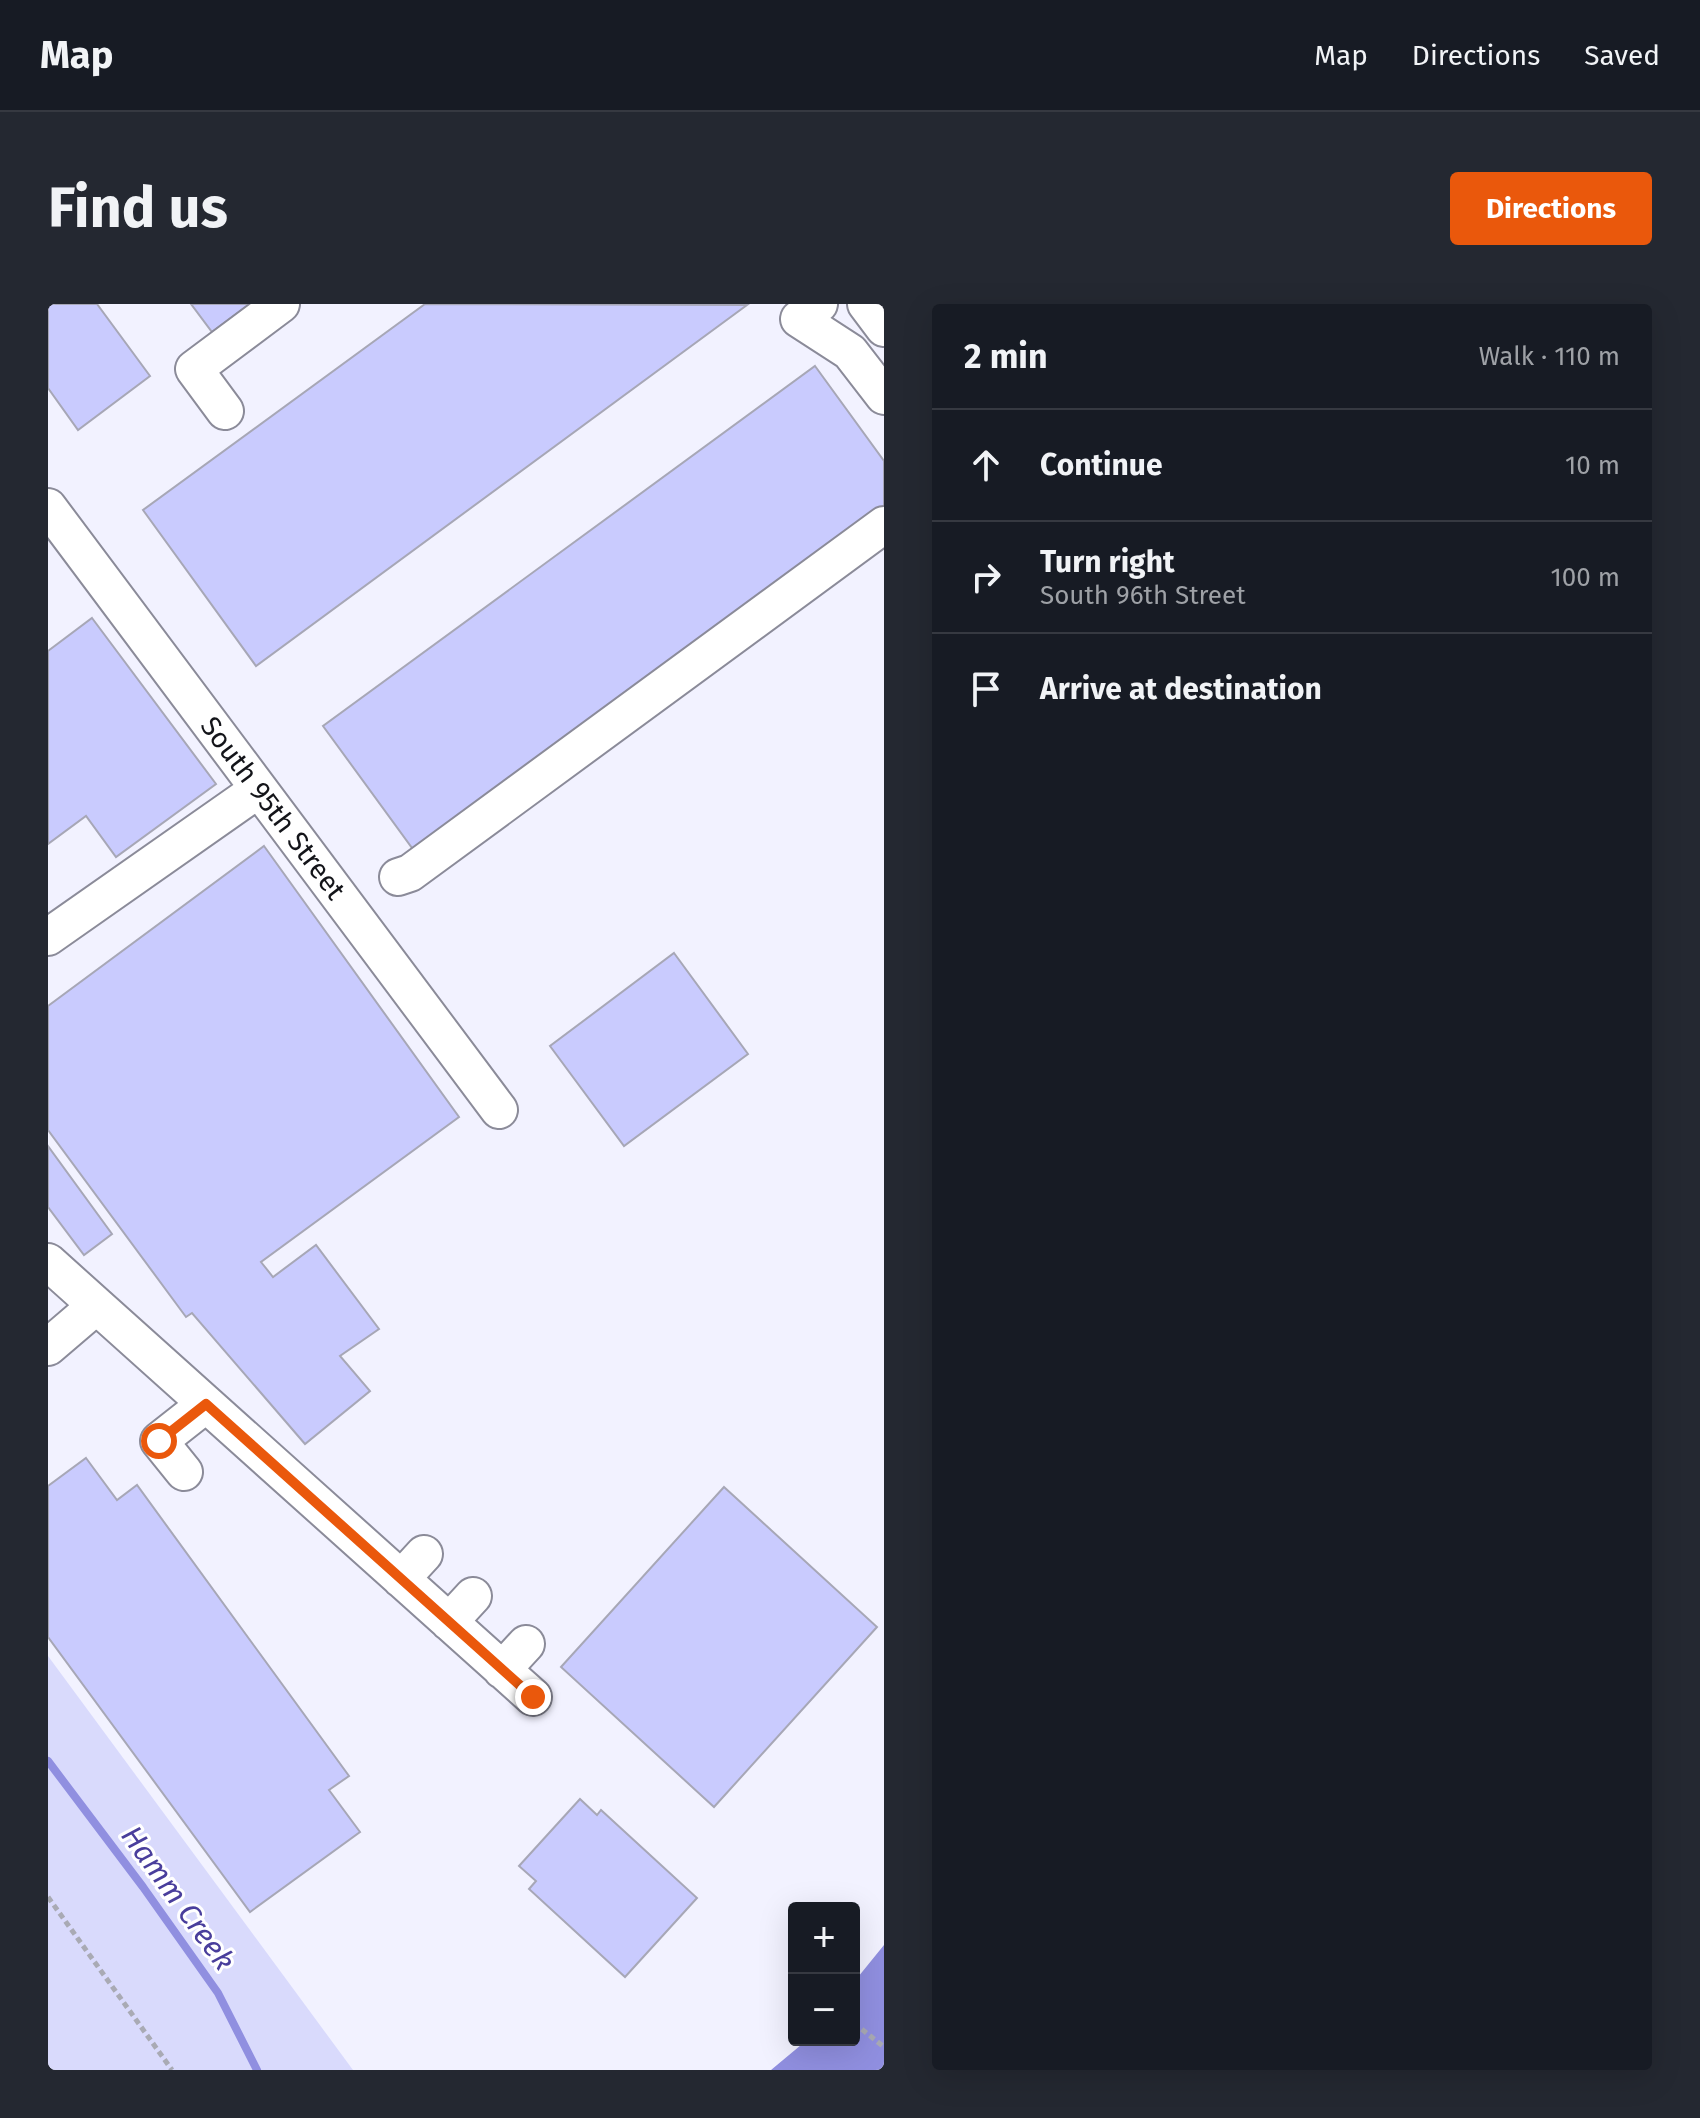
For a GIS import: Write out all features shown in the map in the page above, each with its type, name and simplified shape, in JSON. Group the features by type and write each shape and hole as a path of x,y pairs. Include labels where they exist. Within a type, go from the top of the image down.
{"street":[{"path":"225,411 194,369 281,304"},
{"path":"866,304 884,328"},
{"path":"809,311 850,352 884,396"},
{"name":"South 95th Street","path":"48,507 499,1110"},
{"path":"398,877 410,873 884,525"},
{"path":"48,937 259,789"},
{"path":"48,1262 206,1404 413,1566 461,1609 514,1657 533,1697"},
{"path":"48,1347 96,1306"},
{"path":"184,1472 159,1441 206,1404"}],"path":[{"path":"48,1897 172,2070"},
{"path":"860,2028 884,2047"}],"shaded area":[{"path":"48,1656 353,2070 48,2070"},
{"path":"884,1945 884,2070 771,2070 800,2046 860,2046 860,1975"}],"building":[{"path":"48,304 97,304 150,376 78,430 48,388"},
{"path":"191,304 250,304 212,332"},
{"path":"425,304 747,305 256,666 143,510"},
{"path":"815,366 884,461 884,509 415,852 323,726"},
{"path":"92,618 216,784 116,857 86,816 48,844 48,651"},
{"path":"264,846 459,1117 261,1262 273,1277 316,1245 379,1329 340,1356 370,1391 305,1444 192,1313 186,1317 48,1130 48,1006"},
{"path":"674,953 748,1054 624,1146 550,1046"},
{"path":"48,1146 112,1234 84,1255 48,1207"},
{"path":"86,1458 117,1500 137,1485 349,1776 329,1790 360,1832 250,1912 48,1637 48,1486"},
{"path":"724,1487 877,1627 714,1807 561,1667"},
{"path":"580,1799 597,1815 601,1810 697,1898 625,1977 529,1889 536,1881 519,1866"}],"waterway":[{"name":"Hamm Creek","path":"48,1761 218,1993 257,2070"}],"route":[{"path":"159,1441 206,1404 533,1697"}]}
